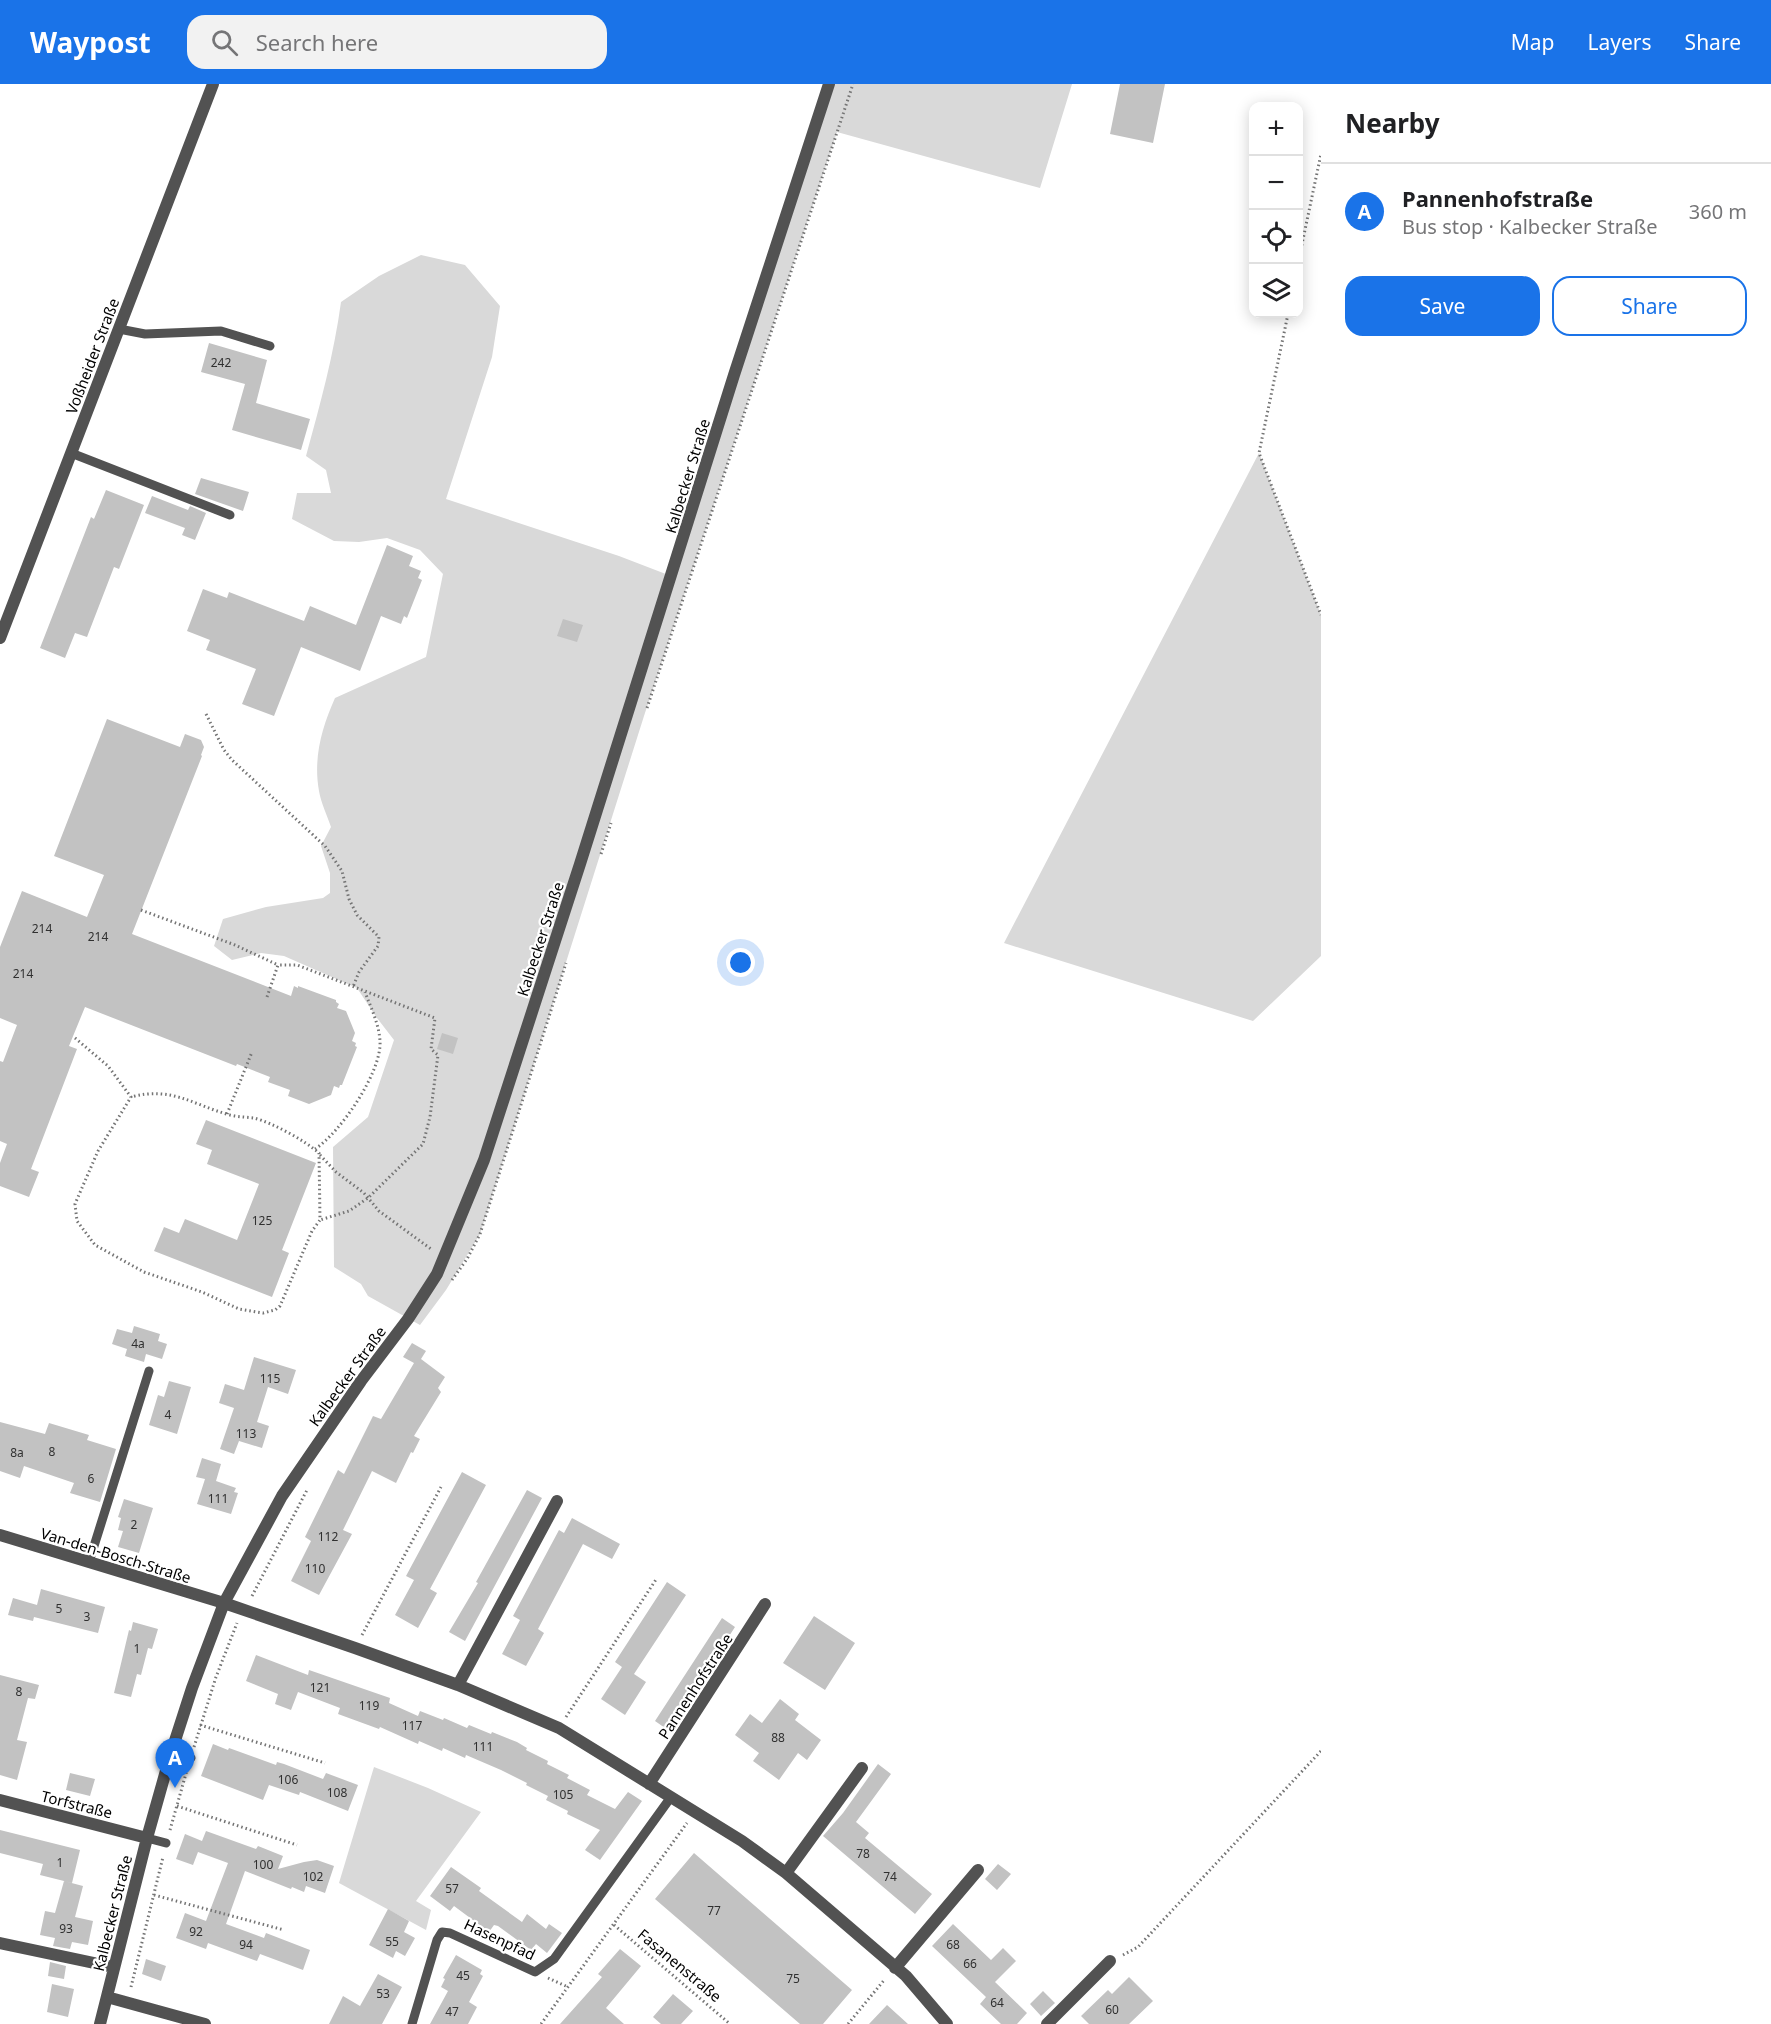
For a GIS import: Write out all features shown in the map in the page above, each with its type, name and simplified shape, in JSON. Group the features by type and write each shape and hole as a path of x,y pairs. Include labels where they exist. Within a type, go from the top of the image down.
{"street":[{"name":"Voßheider Straße","path":"0,638 213,84"},
{"name":"Kalbecker Straße","path":"100,2024 113,1967 171,1753 192,1688 224,1603 282,1496 332,1422 408,1319 444,1259 484,1160 829,84"},
{"path":"458,1685 557,1501"},
{"name":"Van-den-Bosch-Straße","path":"0,1536 224,1603"},
{"path":"224,1603 458,1685 559,1728 742,1841 786,1873 906,1976 947,2024"},
{"name":"Pannenhofstraße","path":"650,1784 765,1604"},
{"path":"786,1873 862,1768"},
{"name":"Torfstraße","path":"0,1800 147,1838"},
{"path":"896,1968 978,1870"},
{"path":"0,1943 113,1967"},
{"path":"1047,2024 1110,1961"},
{"path":"107,1997 205,2024"}],"lane":[{"path":"119,329 145,334 221,331 270,345"},
{"path":"71,453 230,515"},
{"path":"89,1562 149,1371"},
{"path":"171,1753 190,1758"},
{"path":"535,1972 554,1959 670,1797"},
{"path":"147,1838 166,1843"},
{"name":"Hasenpfad","path":"412,2024 437,1940 442,1932 450,1933 535,1972"}],"path":[{"path":"645,716 853,84"},
{"path":"1303,243 1321,154"},
{"path":"1287,318 1259,453 1321,615"},
{"path":"206,714 224,750 232,760 325,846 342,872 349,899 357,915 379,937 378,946 359,972 353,987"},
{"path":"600,857 614,814"},
{"path":"141,910 235,945 278,965 297,965 435,1018 431,1049 438,1055 438,1070 423,1144 368,1198 349,1211 320,1220 312,1231 280,1306 275,1310 263,1313 239,1309 201,1292 144,1272 95,1245 77,1221 75,1204 98,1151 131,1097 146,1093 188,1099 227,1114 256,1119 305,1141 336,1172 368,1198 379,1211 444,1259"},
{"path":"451,1282 467,1259 480,1234 569,954"},
{"path":"267,996 278,965"},
{"path":"315,1149 324,1144 359,1100 377,1060 381,1044 379,1031 365,991"},
{"path":"75,1038 108,1066 131,1097"},
{"path":"227,1114 252,1052"},
{"path":"319,1153 320,1220"},
{"path":"127,2002 166,1843 216,1677 235,1627 310,1482"},
{"path":"355,1648 441,1487"},
{"path":"559,1728 657,1578"},
{"path":"200,1725 325,1763"},
{"path":"1110,1961 1138,1947 1321,1751"},
{"path":"177,1806 297,1845"},
{"path":"543,2024 687,1823 696,1814"},
{"path":"154,1895 284,1930"},
{"name":"Fasanenstraße","path":"614,1925 730,2024"},
{"path":"848,2024 896,1968"},
{"name":"Hasenpfad","path":"535,1972 568,1987"}],"shaded area":[{"path":"829,84 1072,84 1040,188 837,132 644,716 480,1234 446,1290 420,1325 368,1296 361,1284 334,1267 333,1147 368,1117 394,1040 357,988 284,956 261,953 232,960 214,946 223,919 266,907 323,898 330,893 330,873 321,846 331,827 317,779 318,755 326,720 335,698 426,657 443,574 420,550 387,538 359,542 334,541 292,519 297,493 331,493 326,470 306,456 331,360 341,302 379,276 421,255 465,265 500,306 492,357 446,499 619,556 671,576"},
{"path":"1259,453 1321,615 1321,956 1253,1021 1004,943"},
{"path":"374,1767 481,1812 416,1901 431,1910 426,1930 339,1883"}],"building":[{"path":"1120,84 1165,84 1153,143 1110,134"},
{"path":"209,343 267,360 256,403 310,419 301,450 232,430 245,384 201,372"},
{"path":"201,478 249,492 243,511 195,494"},
{"path":"106,490 144,505 119,569 114,567 87,637 75,633 65,658 40,648 91,517 94,519"},
{"path":"152,496 188,510 190,506 206,513 195,540 182,535 185,528 145,513"},
{"path":"387,545 413,556 409,566 421,571 418,578 422,580 407,618 404,616 401,624 381,616 360,671 301,647 274,716 242,704 256,669 206,650 210,640 187,631 203,589 227,598 229,592 304,621 310,606 356,625"},
{"path":"563,619 583,625 577,642 557,636"},
{"path":"107,719 180,747 185,734 201,740 204,747 132,934 291,996 294,986 298,988 298,986 336,1000 339,1004 337,1008 346,1011 355,1033 352,1041 357,1047 342,1085 339,1088 334,1086 331,1095 309,1104 288,1096 290,1090 268,1082 270,1077 85,1007 69,1046 77,1049 31,1169 39,1172 29,1197 0,1186 0,1163 7,1144 0,1141 0,1061 3,1062 17,1025 0,1018 0,947 22,891 87,917 104,875 54,856"},
{"path":"442,1033 458,1038 453,1054 437,1049"},
{"path":"206,1120 316,1163 282,1250 289,1253 272,1297 154,1251 164,1227 179,1233 185,1219 237,1240 259,1184 207,1164 212,1150 196,1144"},
{"path":"134,1326 160,1334 158,1341 167,1344 162,1359 146,1354 144,1362 125,1356 127,1349 112,1344 117,1329 132,1333"},
{"path":"412,1343 426,1351 421,1359 445,1377 438,1388 441,1392 414,1436 420,1439 396,1483 372,1471 343,1530 352,1534 319,1595 291,1581 311,1541 305,1537 338,1470 344,1474 373,1416 381,1419 414,1363 403,1357"},
{"path":"254,1357 296,1370 288,1394 268,1387 257,1422 269,1426 262,1448 239,1441 234,1454 220,1449 234,1408 219,1403 225,1384 244,1390"},
{"path":"169,1381 191,1387 177,1434 149,1425 158,1395 164,1397"},
{"path":"0,1422 45,1434 49,1423 89,1435 87,1440 116,1449 100,1502 70,1493 74,1483 24,1466 20,1478 0,1471"},
{"path":"202,1458 221,1464 216,1481 236,1488 234,1492 238,1493 231,1514 197,1504 205,1479 196,1477"},
{"path":"462,1472 486,1485 430,1589 437,1593 418,1628 395,1615 414,1580 406,1576"},
{"path":"527,1490 542,1498 465,1641 449,1632 478,1583 476,1582"},
{"path":"124,1499 153,1508 139,1553 118,1547 123,1531 118,1530 121,1518 118,1517"},
{"path":"572,1518 620,1544 612,1559 583,1544 538,1629 544,1633 526,1666 502,1654 520,1620 513,1616 559,1530 564,1533"},
{"path":"667,1582 686,1595 634,1674 646,1682 625,1715 601,1699 622,1667 615,1662"},
{"path":"41,1589 105,1607 98,1633 34,1617 33,1621 8,1615 13,1598 37,1605"},
{"path":"814,1616 855,1643 825,1690 783,1663"},
{"path":"722,1618 735,1627 668,1730 655,1721"},
{"path":"133,1622 158,1629 152,1649 148,1648 141,1675 137,1674 131,1697 114,1693"},
{"path":"256,1655 308,1675 309,1670 390,1698 389,1703 418,1716 420,1711 467,1728 469,1725 491,1734 492,1732 517,1742 527,1748 526,1750 548,1761 547,1764 569,1775 567,1778 590,1790 587,1795 615,1809 628,1792 642,1801 600,1860 585,1850 600,1830 567,1814 568,1811 546,1800 548,1796 501,1770 466,1755 465,1758 419,1741 418,1744 380,1727 379,1729 338,1714 340,1708 298,1692 291,1710 275,1704 278,1694 246,1681"},
{"path":"0,1675 39,1685 35,1699 28,1698 17,1740 27,1742 17,1780 0,1775"},
{"path":"780,1699 799,1714 795,1720 821,1740 807,1760 798,1753 779,1780 753,1761 759,1753 735,1735 750,1714 762,1723"},
{"path":"213,1744 276,1765 277,1762 284,1764 323,1779 326,1773 358,1785 348,1811 300,1792 299,1795 269,1785 263,1800 201,1776"},
{"path":"878,1764 891,1774 856,1822 869,1833 865,1838 932,1894 915,1914 823,1836 843,1813"},
{"path":"70,1773 95,1779 90,1796 66,1790"},
{"path":"0,1830 80,1850 72,1883 40,1875 43,1864 0,1853"},
{"path":"206,1831 283,1856 278,1869 317,1860 334,1866 325,1893 306,1886 304,1892 292,1887 291,1889 245,1871 226,1924 264,1938 266,1933 310,1950 303,1970 260,1954 257,1961 208,1943 206,1949 176,1938 185,1913 206,1921 228,1863 198,1852 193,1865 176,1859 185,1834 202,1841"},
{"path":"694,1853 852,1990 823,2024 800,2024 655,1899"},
{"path":"998,1864 1011,1874 997,1890 985,1879"},
{"path":"451,1867 481,1888 479,1891 522,1922 527,1914 546,1929 549,1924 562,1933 547,1953 536,1944 531,1950 498,1926 494,1925 489,1932 454,1906 450,1911 430,1896"},
{"path":"64,1881 83,1886 75,1917 93,1921 88,1945 72,1942 70,1949 53,1946 55,1938 40,1935 45,1911 55,1913"},
{"path":"388,1909 409,1921 404,1932 415,1938 405,1956 396,1951 393,1958 369,1945"},
{"path":"953,1924 991,1960 1003,1948 1016,1961 995,1982 1027,2013 1017,2024 1001,2024 980,2004 986,1997 932,1946"},
{"path":"620,1949 641,1966 606,2008 624,2024 560,2024 602,1977 598,1974"},
{"path":"456,1955 482,1970 480,1974 483,1976 469,2002 477,2007 468,2024 430,2024 448,1991 441,1987 445,1979 443,1978"},
{"path":"146,1959 166,1966 161,1981 142,1974"},
{"path":"50,1962 66,1966 64,1979 48,1976"},
{"path":"378,1974 402,1987 382,2024 329,2024 343,1996 360,2006"},
{"path":"1129,1977 1153,2001 1129,2024 1089,2024 1081,2016 1108,1990 1112,1994"},
{"path":"52,1984 74,1989 68,2017 47,2012"},
{"path":"1043,1991 1055,2003 1041,2016 1030,2004"},
{"path":"673,1994 693,2011 681,2024 661,2024 653,2017"},
{"path":"887,2005 908,2024 869,2024"}],"place":[{"name":"Pannenhofstraße","path":"175,1788"}]}
